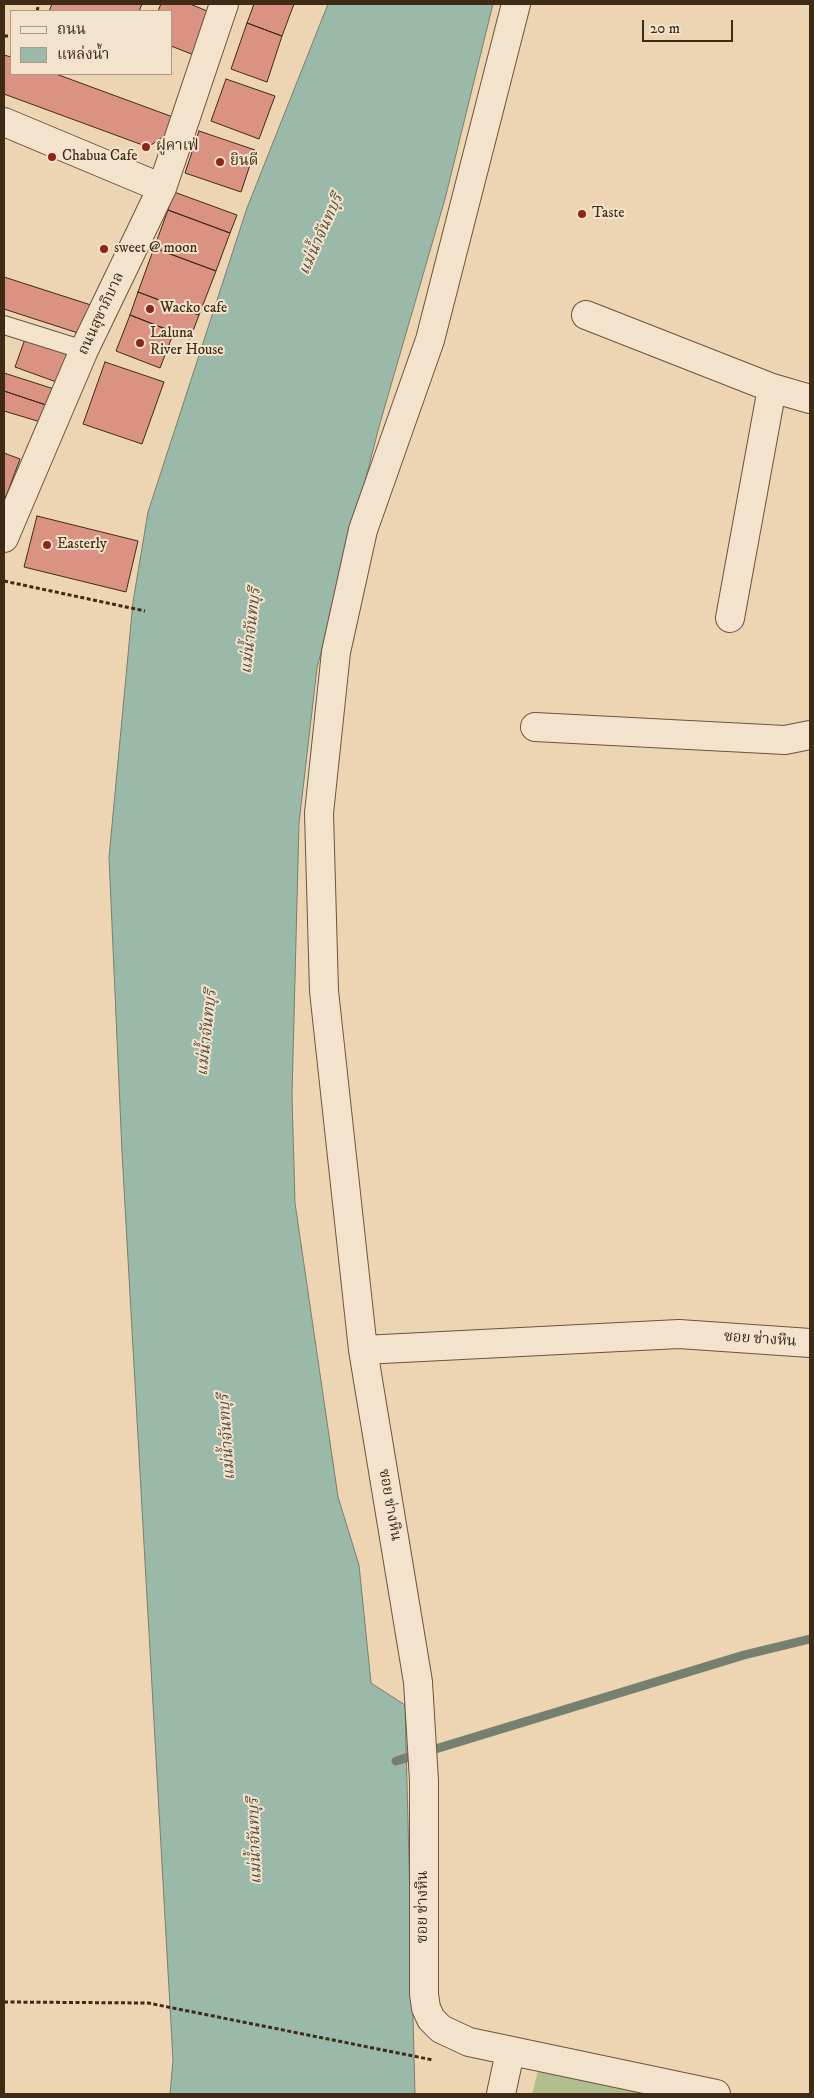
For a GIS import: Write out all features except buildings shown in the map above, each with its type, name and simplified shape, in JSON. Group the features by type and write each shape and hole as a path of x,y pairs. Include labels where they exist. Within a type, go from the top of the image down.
{"street":[{"name":"ถนนสุขาภิบาล","path":"4,538 84,350 162,188 224,4"},
{"path":"363,1350 324,991 320,813 336,652 363,530 430,340 516,4"},
{"path":"4,122 162,188"},
{"path":"586,315 772,388 810,399"},
{"path":"730,618 772,388"},
{"path":"535,727 785,740 810,735"},
{"name":"ซอย ช่างหิน","path":"716,2094 510,2052 454,2036 441,2029 431,2019 426,2008 424,1994 424,1781 418,1682 363,1350 679,1334 810,1343"},
{"path":"501,2094 510,2052"}],"lane":[{"path":"4,326 84,350"}],"path":[{"path":"4,581 145,612"},
{"path":"4,2002 148,2003 435,2060"}],"green space":[{"path":"539,2067 667,2094 532,2094"}],"water":[{"name":"แม่น้ำจันทบุรี","path":"328,4 493,4 445,199 380,423 317,668 299,823 292,1095 295,1203 338,1497 359,1565 371,1683 405,1705 415,2094 170,2094 173,2060 122,1152 109,857 133,602 148,512 247,208"}],"waterway":[{"path":"396,1761 744,1655 810,1639"}],"place":[{"name":"ฝูคาเฟ่","path":"146,147"},
{"name":"Chabua Cafe","path":"52,157"},
{"name":"ยินดี","path":"220,162"},
{"name":"Taste","path":"582,214"},
{"name":"sweet @ moon","path":"104,249"},
{"name":"Wacko cafe","path":"150,309"},
{"name":"Laluna River House","path":"140,343"},
{"name":"Easterly","path":"47,545"}]}
